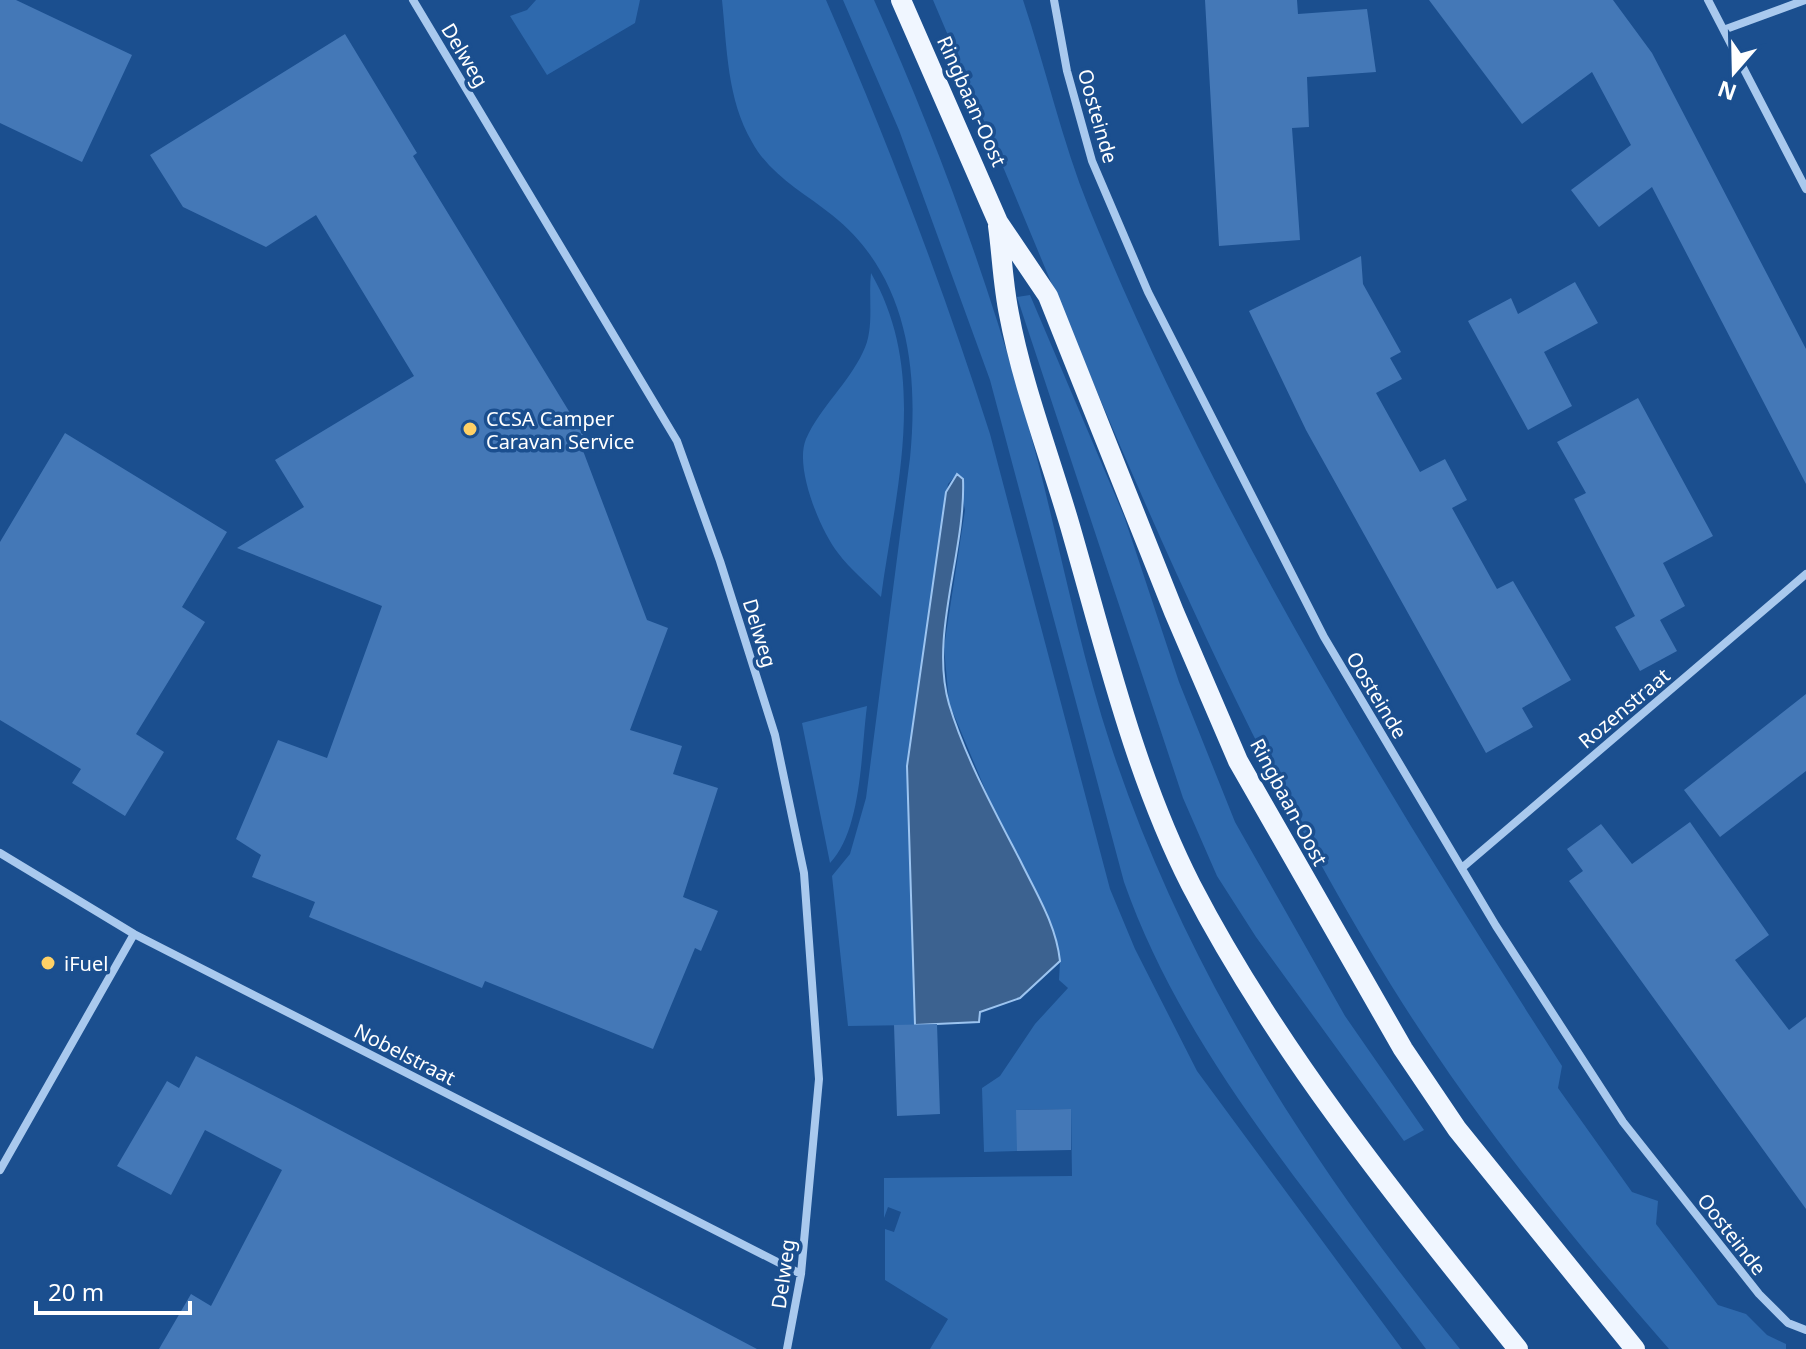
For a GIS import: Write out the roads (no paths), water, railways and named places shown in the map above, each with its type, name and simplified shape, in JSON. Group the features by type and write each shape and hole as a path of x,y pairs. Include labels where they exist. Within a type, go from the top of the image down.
{"main road":[{"name":"Ringbaan-Oost","path":"901,0 998,222 1048,296 1232,748 1309,890 1403,1049 1457,1129 1635,1349"},
{"name":"Ringbaan-Oost","path":"998,222 1009,314 1116,688 1150,791 1191,884 1245,978 1319,1090 1398,1200 1518,1349"}],"street":[{"name":"Delweg","path":"413,0 677,441 720,561 775,735 804,873 819,1079 801,1274 787,1349"},
{"name":"Oosteinde","path":"1054,0 1067,71 1092,161 1148,292 1324,637 1496,926 1623,1122 1759,1294 1788,1323 1806,1330"},
{"path":"1708,0 1726,29 1806,189"},
{"path":"1726,29 1805,0"},
{"name":"Rozenstraat","path":"1463,867 1806,574"},
{"name":"Nobelstraat","path":"0,853 134,934 801,1274"},
{"path":"0,1170 134,934"}],"place":[{"name":"CCSA Camper Caravan Service","path":"470,429"},
{"name":"iFuel","path":"48,963"}]}
